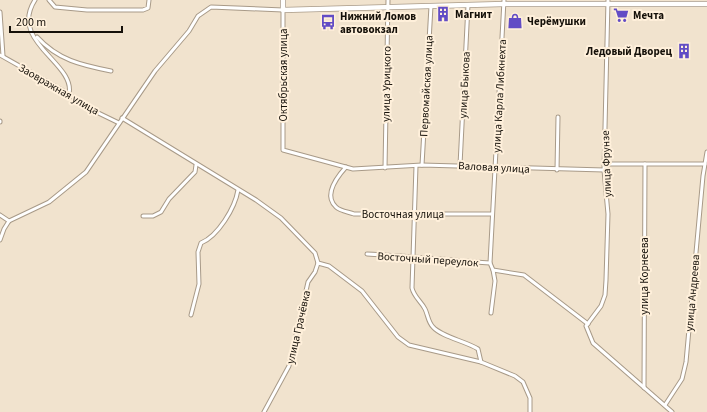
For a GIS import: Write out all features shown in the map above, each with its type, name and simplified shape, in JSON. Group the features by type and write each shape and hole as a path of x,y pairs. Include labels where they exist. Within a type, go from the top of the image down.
{"main road":[{"name":"Октябрьская улица","path":"283,0 283,10"},
{"path":"283,10 468,5 504,2 707,4"}],"street":[{"path":"35,0 28,14 31,32 68,80 70,88 69,94"},
{"path":"49,0 55,7 74,9 142,10 148,8 149,0"},
{"name":"улица Урицкого","path":"385,168 388,0"},
{"name":"улица Карла Либкнехта","path":"490,263 504,2"},
{"name":"улица Фрунзе","path":"588,324 601,306 605,295 608,214 604,170 608,2"},
{"name":"улица Быкова","path":"460,165 468,5"},
{"path":"0,240 4,228 9,221 49,202 86,172 155,72 188,31 198,16 211,7 227,6 283,10"},
{"name":"Первомайская улица","path":"422,165 431,6"},
{"name":"Октябрьская улица","path":"283,10 284,150"},
{"path":"0,12 2,56"},
{"path":"31,32 49,50 66,59 85,66 111,71"},
{"name":"Заовражная улица","path":"2,56 69,94 84,106 119,123"},
{"path":"557,170 558,117"},
{"path":"122,118 281,218 314,253 318,263 329,266 362,291 398,337 409,345 480,362 515,376 523,382 530,398 530,412"},
{"name":"Валовая улица","path":"284,150 346,167 385,168 422,165 460,165 557,170 604,170 608,164 705,164"},
{"name":"улица Андреева","path":"665,405 682,379 686,362 707,152"},
{"name":"улица Корнеева","path":"644,388 644,228 646,164"},
{"path":"143,216 153,216 161,212 169,199 195,172 196,165"},
{"path":"416,166 412,288 414,294 426,310 432,326 440,332 478,349 480,362"},
{"name":"Восточная улица","path":"346,167 331,188 333,203 337,208 354,214 492,214"},
{"path":"191,315 199,284 198,252 201,243 211,239 236,202 238,190"},
{"path":"0,215 9,221"},
{"name":"Восточный переулок","path":"367,254 490,263 494,270 524,275 588,324"},
{"name":"улица Грачёвка","path":"264,412 289,366 308,282 315,272 318,263"},
{"path":"491,313 495,281 494,270"},
{"path":"588,324 586,326 593,344 672,412"}],"place":[{"name":"Магнит","path":"443,14"},
{"name":"Мечта","path":"621,15"},
{"name":"Черёмушки","path":"515,21"},
{"name":"Нижний Ломов автовокзал","path":"328,22"},
{"name":"Ледовый Дворец","path":"684,51"}]}
